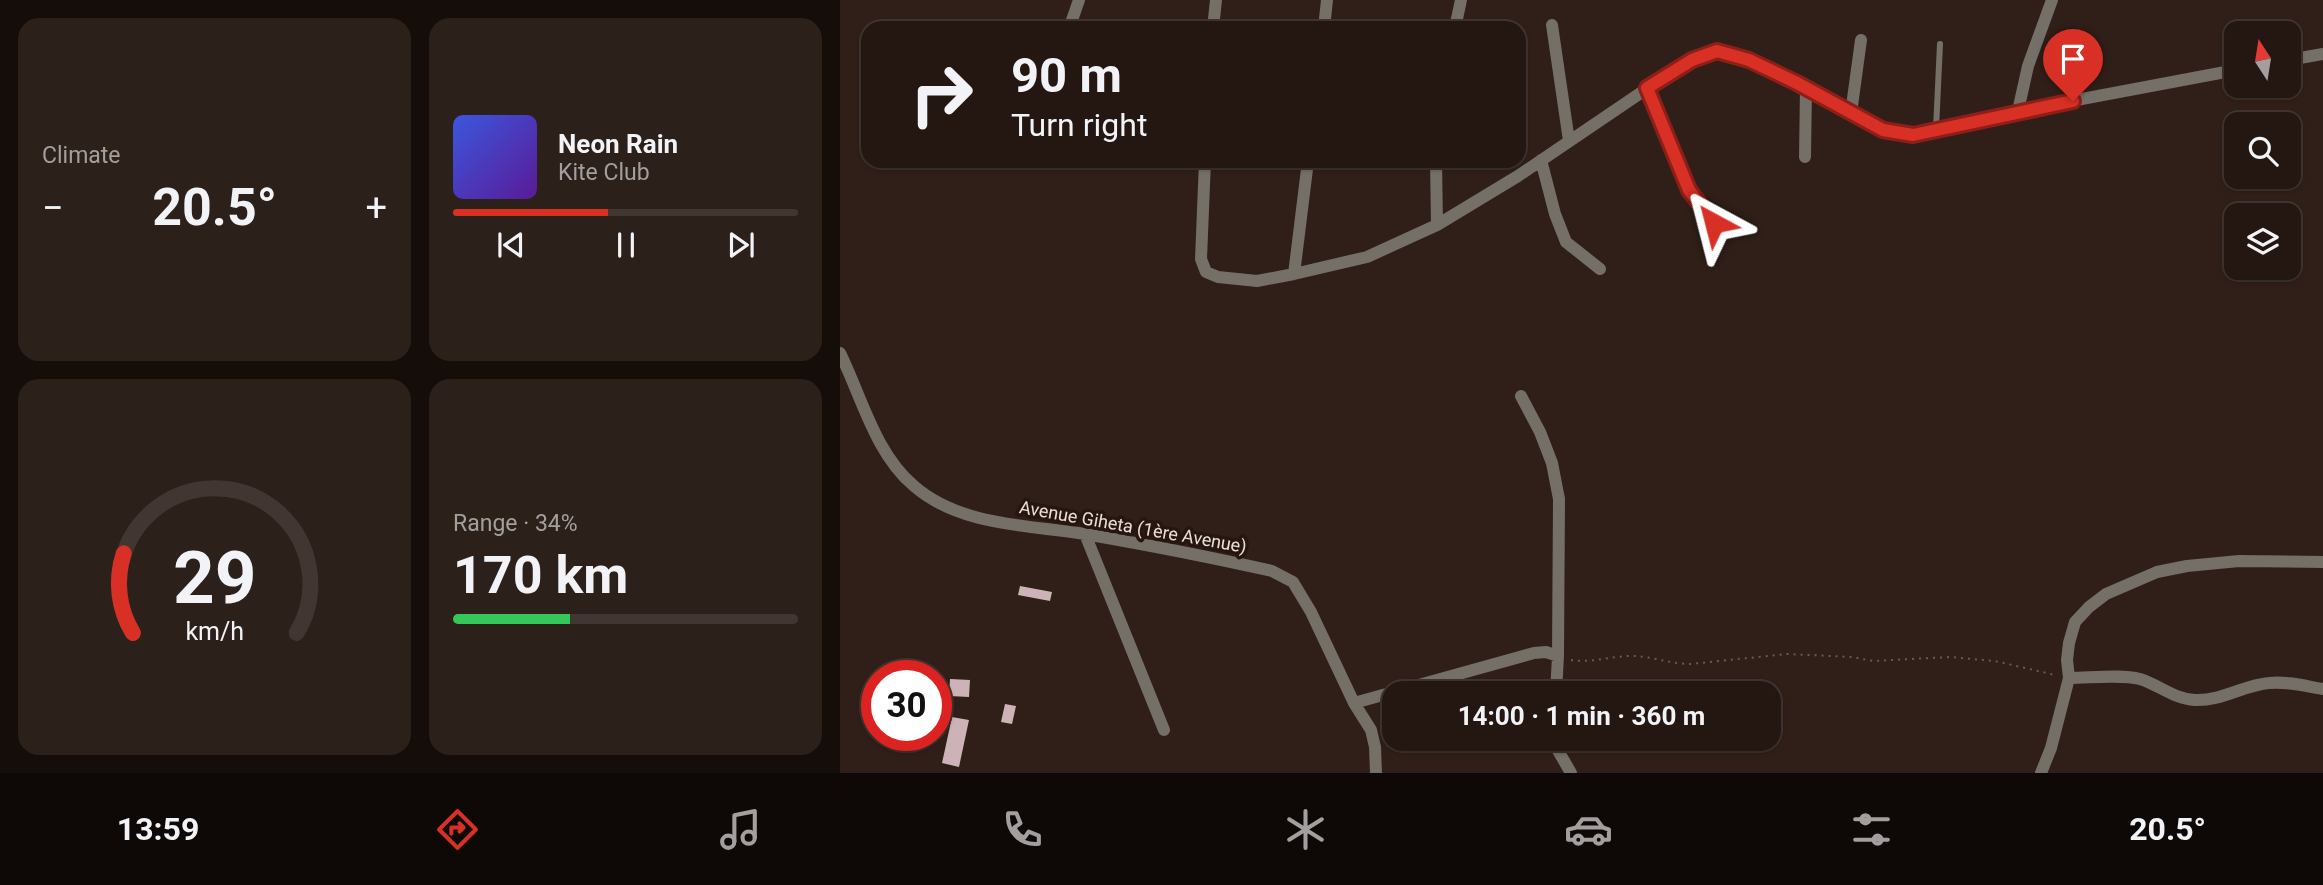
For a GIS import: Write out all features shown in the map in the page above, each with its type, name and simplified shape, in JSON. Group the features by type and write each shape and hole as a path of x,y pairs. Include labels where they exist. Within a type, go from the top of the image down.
{"street":[{"path":"1071,21 1079,0"},
{"path":"1214,21 1216,0"},
{"path":"1325,21 1327,0"},
{"path":"1456,21 1461,0"},
{"path":"2018,111 2028,66 2052,0"},
{"path":"1552,25 1569,141"},
{"path":"1852,113 1861,40"},
{"path":"1205,168 1201,259 1206,272 1218,277 1256,281 1367,257 1437,225 1692,60 1717,51 1749,60 1883,130 1913,135 2018,111 2224,72"},
{"path":"2301,58 2323,54"},
{"path":"1647,88 1689,190 1714,223"},
{"path":"1805,158 1806,88"},
{"path":"1541,160 1555,214 1566,242 1600,268"},
{"path":"1294,274 1307,168"},
{"path":"1436,168 1437,225"},
{"name":"Avenue Giheta (1ère Avenue)","path":"840,353 844,370 878,440 913,485 937,503 973,516 1086,534 1272,571 1293,582 1311,611 1354,703 1371,730 1376,773"},
{"path":"1521,396 1540,432 1552,463 1559,499 1557,681"},
{"path":"1086,534 1164,730"},
{"path":"2041,773 2051,748 2069,678 2068,643 2076,622 2106,594 2157,572 2187,566 2250,561 2323,562"},
{"path":"1354,703 1534,653 1546,652 1559,656"},
{"path":"2069,678 2131,677 2179,697 2195,700 2223,697 2267,682 2286,682 2323,689"},
{"path":"1558,751 1572,773"}],"lane":[{"path":"1936,131 1940,44"}],"path":[{"path":"1559,656 1573,661 1629,656 1675,664 1787,654 1873,661 1950,657 1995,661 2069,678"}],"building":[{"path":"1020,586 1052,592 1050,601 1018,595"},
{"path":"952,679 970,680 969,697 952,696"},
{"path":"1005,704 1016,706 1012,724 1001,722"},
{"path":"952,717 969,720 959,767 942,763 945,751 952,751"}],"route":[{"path":"1714,223 1689,190 1647,88 1692,60 1717,51 1749,60 1883,130 1913,135 2073,101"}]}
